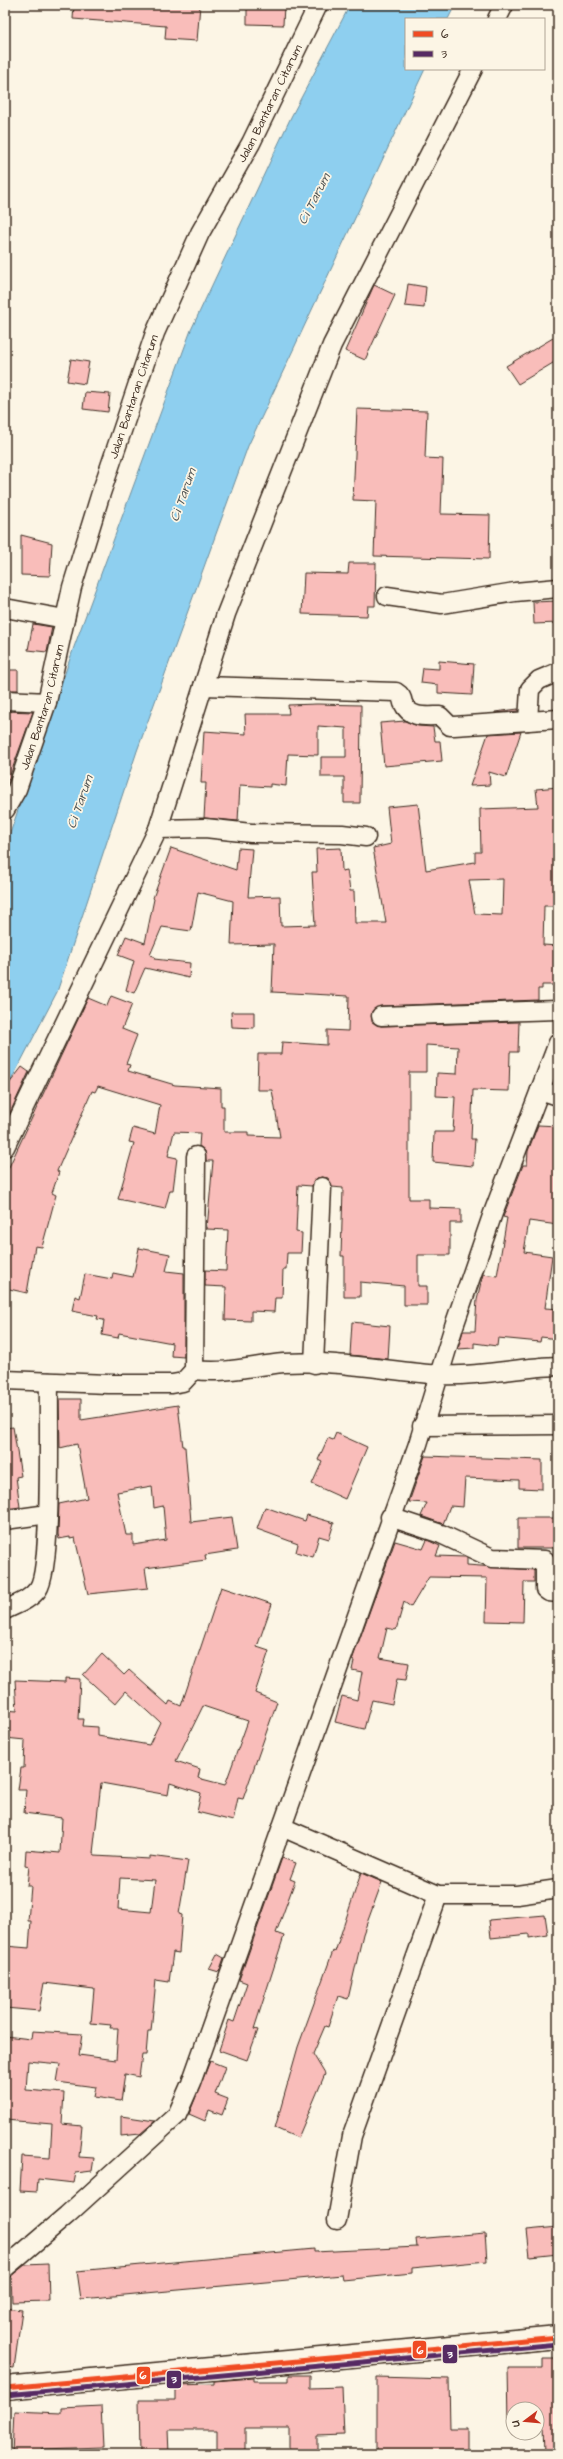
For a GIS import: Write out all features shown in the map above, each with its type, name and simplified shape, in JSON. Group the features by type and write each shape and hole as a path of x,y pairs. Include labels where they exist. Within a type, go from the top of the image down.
{"main road":[{"path":"5,2388 558,2337"}],"street":[{"name":"Jalan Bantaran Citarum","path":"5,810 17,789 47,702 72,587 100,496 155,333 200,233 251,143 318,5"},
{"path":"498,18 504,5"},
{"path":"5,1147 158,829 226,614 332,346 472,70"},
{"path":"387,596 442,604 515,592 558,588"},
{"path":"5,608 65,619"},
{"path":"528,721 530,689 539,680 558,672"},
{"path":"203,686 396,692 401,696 407,710 414,715 440,716 450,726 558,719"},
{"path":"5,700 47,702"},
{"path":"158,829 205,828 251,833 342,834 366,837"},
{"path":"381,1016 558,1010"},
{"path":"5,2268 67,2215 177,2115 191,2083 243,1932 282,1827 440,1375 493,1213 540,1090 553,1070 558,1043"},
{"path":"540,1090 558,1096"},
{"path":"5,1380 172,1384 183,1382 194,1370 196,1156"},
{"path":"314,1364 322,1187"},
{"path":"194,1370 216,1372 284,1363 357,1365 440,1375 466,1376 532,1366 558,1366"},
{"path":"5,1610 25,1601 39,1588 43,1576 48,1514 49,1382"},
{"path":"422,1426 558,1425"},
{"path":"5,1520 48,1514"},
{"path":"390,1517 441,1534 492,1558 544,1560 545,1589 549,1592 558,1593"},
{"path":"282,1827 396,1875 438,1895 517,1895 558,1889"},
{"path":"337,2220 352,2136 438,1895"}],"water":[{"name":"Ci Tarum","path":"350,5 455,5 448,18 405,18 405,70 425,70 248,446 137,751 57,992 5,1092 5,848 74,647 191,330 291,117"}],"building":[{"path":"74,5 200,5 197,41 165,39 166,26 73,19"},
{"path":"247,5 284,5 283,25 247,24"},
{"path":"408,284 426,287 424,308 405,306"},
{"path":"374,285 395,295 365,360 345,351"},
{"path":"558,335 558,360 518,384 506,366"},
{"path":"71,359 89,362 85,384 67,381"},
{"path":"85,392 110,394 108,412 83,409"},
{"path":"357,409 427,411 425,458 443,459 441,514 490,515 489,559 374,556 376,501 353,500"},
{"path":"21,535 52,543 50,576 21,575"},
{"path":"349,563 376,563 375,606 368,606 367,616 302,614 304,573 348,574"},
{"path":"558,601 558,623 534,624 533,602"},
{"path":"33,624 52,627 47,652 28,650"},
{"path":"439,661 474,664 472,695 438,693 438,685 421,683 423,668 439,669"},
{"path":"5,670 18,670 18,690 5,690"},
{"path":"288,705 361,705 360,803 344,803 344,777 321,777 321,757 346,757 346,728 318,726 318,755 288,754 286,786 270,784 270,787 240,785 238,821 204,818 206,783 201,783 204,731 246,734 245,714 289,714"},
{"path":"518,709 518,711 495,713 495,712"},
{"path":"5,711 33,712 5,789"},
{"path":"405,721 418,726 433,727 435,741 440,741 442,761 384,766 380,723"},
{"path":"521,732 506,777 489,772 490,785 470,786 488,734"},
{"path":"558,787 557,884 555,884 554,906 544,906 543,945 558,946 558,985 542,985 542,989 538,989 538,1000 381,1006 372,1011 372,1022 381,1026 519,1022 518,1052 510,1052 509,1091 473,1090 471,1139 475,1139 473,1166 433,1162 434,1132 453,1132 455,1097 436,1096 437,1073 457,1074 458,1047 426,1045 426,1072 409,1072 409,1199 429,1199 429,1208 461,1209 461,1223 450,1223 450,1255 418,1255 418,1286 427,1286 427,1305 404,1305 404,1286 360,1282 360,1297 344,1297 344,1256 341,1256 343,1188 332,1187 328,1178 322,1177 317,1178 312,1186 298,1185 296,1232 302,1233 301,1253 287,1253 286,1269 283,1269 282,1298 275,1298 274,1312 251,1311 251,1321 225,1320 226,1287 205,1286 205,1270 226,1271 228,1230 207,1229 213,1161 206,1161 205,1151 199,1146 200,1133 174,1132 168,1156 177,1158 173,1190 170,1190 165,1209 118,1199 134,1143 129,1142 133,1128 155,1134 160,1105 98,1086 95,1092 92,1091 57,1171 59,1172 52,1193 56,1195 42,1247 35,1246 27,1293 5,1288 5,1168 8,1169 88,998 107,1006 111,996 132,1004 122,1029 137,1035 126,1064 130,1065 128,1071 175,1085 221,1088 221,1106 224,1106 224,1132 248,1132 248,1136 280,1137 272,1090 257,1090 258,1054 281,1054 282,1042 327,1045 327,1030 348,1031 349,996 272,992 274,944 231,945 233,901 198,892 191,931 162,927 150,955 155,957 154,959 190,963 189,978 145,968 134,993 126,990 134,961 118,955 126,936 145,943 153,898 171,848 236,870 238,848 252,849 248,897 280,896 281,926 315,925 312,872 317,872 316,849 341,848 342,871 347,870 350,891 354,891 355,923 386,923 373,848 391,844 387,807 418,804 426,870 475,862 475,852 481,852 480,809 538,807 536,789","holes":["503,879 502,915 475,914 469,880"]},
{"path":"231,1012 254,1012 254,1028 232,1027"},
{"path":"22,1067 29,1072 8,1117 5,1115 5,1103 10,1094 5,1089"},
{"path":"538,1125 558,1126 558,1225 529,1221 524,1252 552,1256 545,1308 558,1309 558,1339 541,1337 540,1342 498,1338 497,1346 474,1343 474,1348 458,1349 463,1331 475,1331 477,1299 483,1274 497,1276 507,1218 503,1217 523,1165 527,1165 528,1151"},
{"path":"139,1248 170,1254 166,1271 184,1273 184,1357 171,1356 172,1343 119,1333 118,1338 102,1335 104,1320 97,1319 98,1316 72,1311 75,1296 80,1298 85,1274 112,1279 113,1273 133,1277"},
{"path":"352,1322 390,1326 388,1359 350,1355"},
{"path":"59,1399 81,1399 81,1420 178,1405 183,1447 185,1447 191,1522 232,1517 237,1550 205,1555 206,1560 145,1568 148,1588 88,1594 75,1538 70,1539 70,1537 59,1539 58,1534 59,1504 87,1498 77,1444 60,1448","holes":["152,1486 154,1508 163,1506 166,1540 133,1545 133,1535 126,1535 117,1492"]},
{"path":"13,1427 21,1476 16,1477 20,1507 5,1509 5,1428"},
{"path":"336,1433 367,1447 345,1499 312,1484 322,1462 318,1460 328,1438 333,1440"},
{"path":"425,1456 542,1460 542,1489 519,1488 519,1480 465,1478 463,1507 450,1506 443,1524 421,1516 427,1503 409,1502"},
{"path":"265,1507 305,1521 307,1515 334,1523 329,1539 319,1536 313,1557 296,1552 298,1544 257,1529"},
{"path":"518,1518 558,1518 558,1548 518,1548"},
{"path":"427,1540 440,1546 436,1556 465,1557 467,1558 467,1565 534,1570 534,1582 524,1582 523,1622 486,1621 487,1578 429,1577 411,1607 404,1602 396,1630 387,1628 380,1658 409,1663 406,1680 397,1679 392,1704 372,1700 364,1729 335,1722 342,1696 357,1700 362,1672 352,1670 354,1661 352,1660 395,1541 423,1549"},
{"path":"221,1587 272,1604 257,1647 269,1651 255,1693 277,1702 243,1799 238,1798 233,1821 197,1812 201,1793 170,1783 168,1795 101,1783 93,1853 95,1856 150,1859 150,1856 188,1861 179,1914 182,1915 179,1953 173,1952 169,1982 156,1980 151,2031 148,2031 146,2055 142,2055 139,2077 125,2074 121,2101 94,2097 96,2087 57,2082 60,2064 28,2061 26,2090 64,2093 62,2124 82,2126 79,2157 94,2158 92,2171 76,2173 74,2183 38,2179 37,2192 20,2191 22,2156 50,2158 52,2124 5,2120 8,2064 5,2063 5,2036 31,2039 32,2031 82,2034 79,2055 116,2060 118,2028 110,2028 111,2025 91,2023 94,1989 44,1983 39,2011 5,2008 5,1946 29,1948 31,1921 28,1921 31,1886 27,1886 29,1866 25,1865 26,1850 60,1853 62,1818 24,1813 26,1790 18,1790 21,1768 24,1768 25,1740 5,1738 5,1710 17,1711 15,1680 65,1682 65,1678 80,1679 78,1719 84,1719 83,1726 98,1727 98,1736 149,1745 160,1722 126,1691 115,1704 83,1675 102,1654 124,1675 129,1670 168,1705 170,1701 181,1706","holes":["203,1706 248,1721 225,1785 198,1778 200,1769 176,1761","120,1878 155,1880 151,1912 118,1909"]},
{"path":"282,1858 296,1863 290,1879 295,1881 276,1933 284,1936 254,2029 258,2030 247,2060 219,2050 229,2020 234,2022 247,1983 239,1980"},
{"path":"361,1873 382,1882 363,1934 348,1999 338,1996 328,2027 325,2026 313,2054 325,2074 298,2138 275,2128 298,2047 333,1951 335,1952"},
{"path":"545,1915 548,1935 529,1938 529,1934 491,1938 489,1920"},
{"path":"217,1954 224,1958 219,1972 209,1969"},
{"path":"210,2061 225,2067 215,2094 228,2099 222,2115 209,2110 205,2121 189,2114"},
{"path":"121,2116 155,2121 140,2134 121,2136"},
{"path":"558,2227 558,2254 530,2257 527,2230"},
{"path":"485,2233 487,2261 412,2268 412,2273 343,2280 342,2275 81,2299 77,2271 314,2249 314,2252 417,2247 416,2239"},
{"path":"48,2264 49,2301 12,2302 11,2276 25,2265"},
{"path":"5,2308 22,2310 14,2368 5,2367"},
{"path":"543,2358 558,2358 558,2454 545,2454 545,2401 509,2401 508,2368 543,2368"},
{"path":"289,2375 310,2375 310,2388 342,2387 344,2435 317,2436 317,2454 289,2454 289,2428 245,2428 245,2454 217,2454 217,2430 168,2430 169,2454 140,2454 139,2400 176,2400 176,2385 214,2384 214,2381 254,2378 254,2381 289,2381"},
{"path":"377,2377 449,2379 450,2429 467,2429 467,2454 377,2454"},
{"path":"101,2406 103,2447 42,2449 41,2454 12,2454 14,2411 61,2413 61,2408"}],"transit line":[{"name":"6","path":"5,2388 558,2337"},
{"name":"3","path":"6,2395 558,2344"}]}
